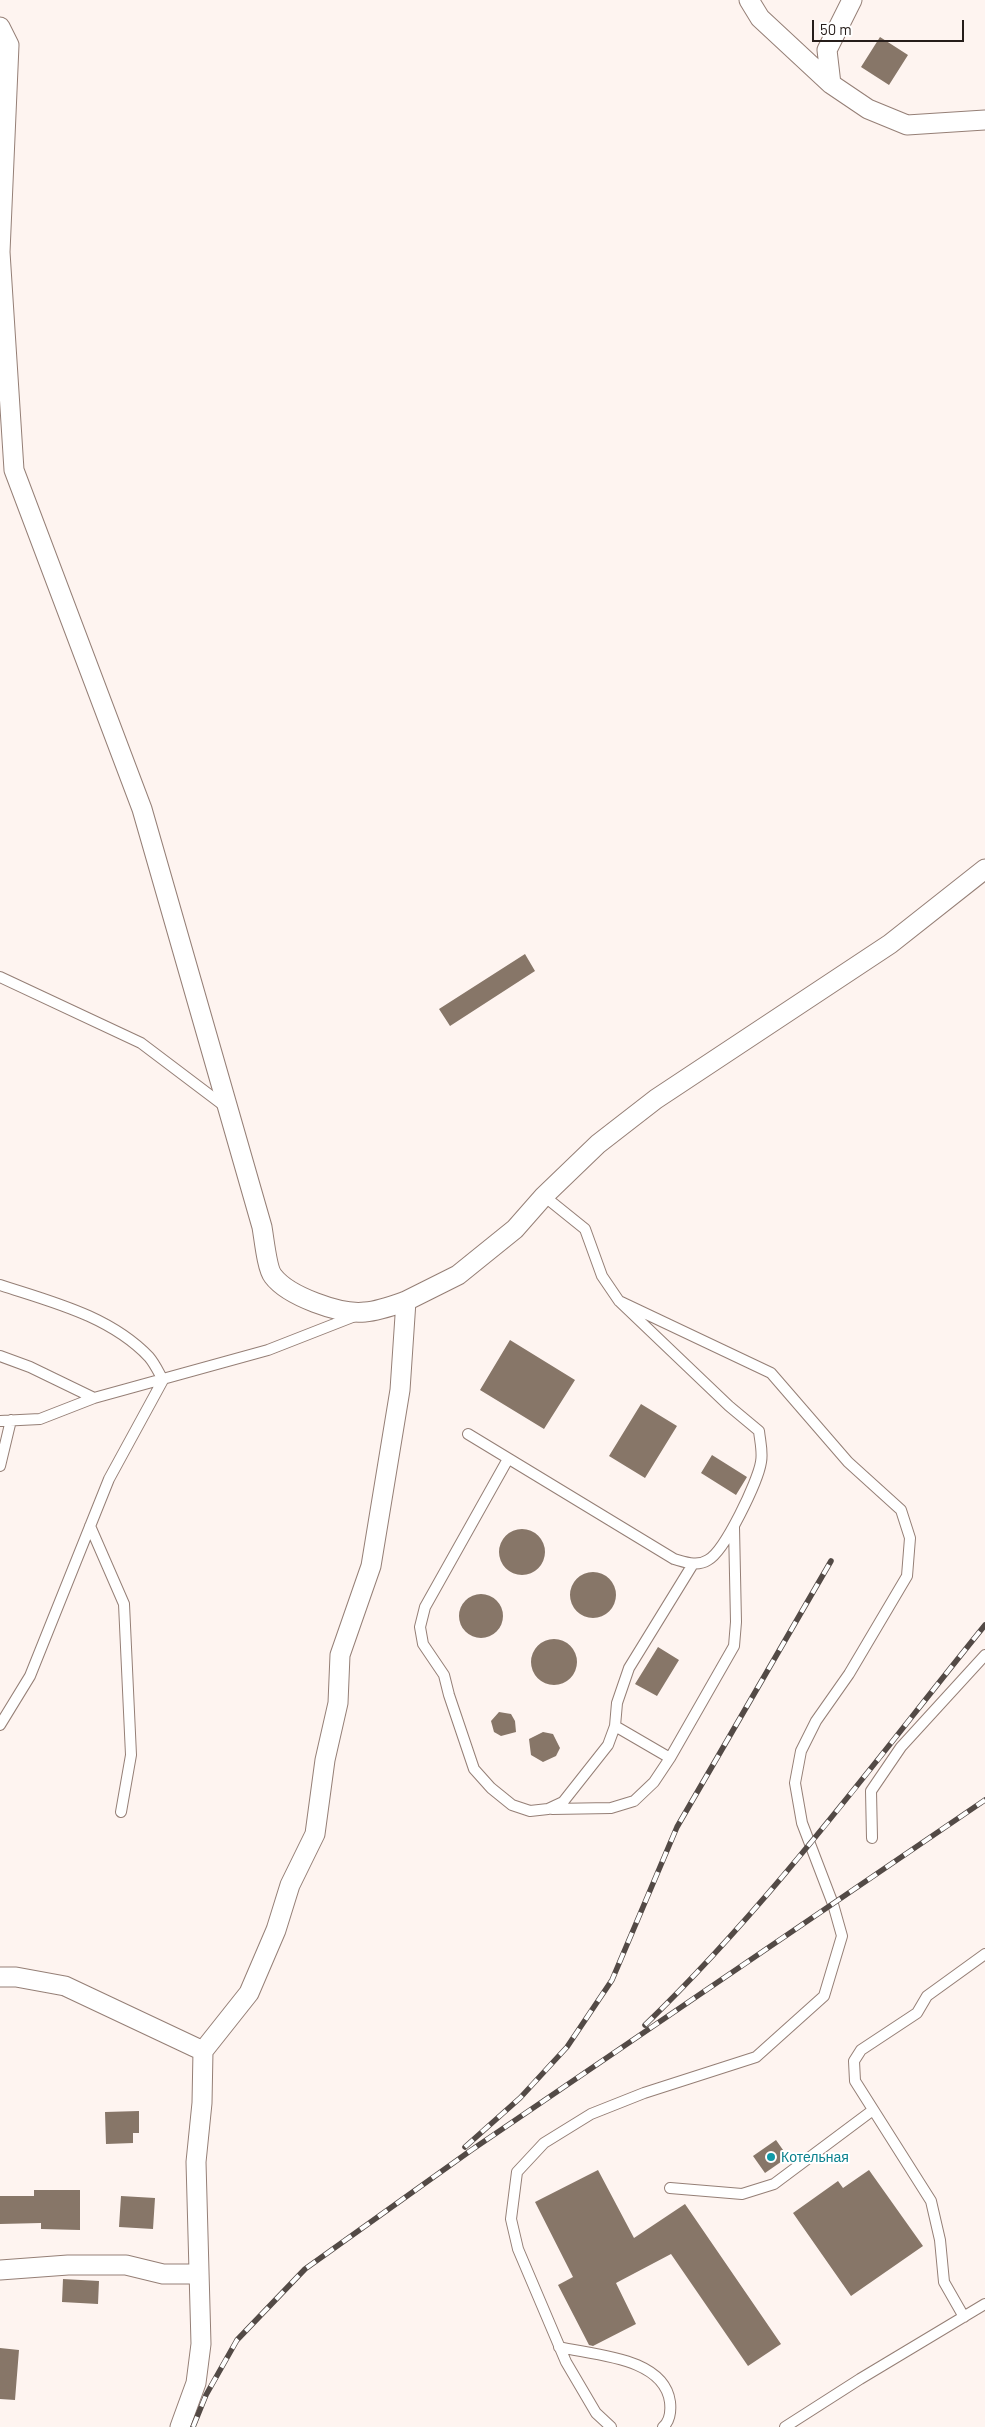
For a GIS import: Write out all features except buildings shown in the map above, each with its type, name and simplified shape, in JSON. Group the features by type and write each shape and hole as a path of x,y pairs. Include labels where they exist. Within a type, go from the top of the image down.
{"street":[{"path":"749,0 760,18 831,84 868,109 907,125 985,120"},
{"path":"831,84 827,50 852,0"},
{"path":"0,27 9,45 0,252 14,470 142,808 262,1227 271,1275 285,1288 315,1303 363,1313 406,1301 458,1276 515,1229 544,1196 598,1144 656,1099 890,944 985,869"},
{"path":"180,2427 196,2383 202,2344 198,2274 196,2162 202,2103 203,2052 249,1994 276,1930 290,1885 314,1834 325,1760 338,1703 340,1655 371,1566 400,1390 406,1301"},
{"path":"0,1977 16,1977 65,1986 203,2052"},
{"path":"0,2270 68,2265 126,2266 163,2274 198,2274"}],"lane":[{"path":"0,977 141,1043 228,1108"},
{"path":"468,1434 674,1559 692,1564 708,1560 725,1541 758,1477 762,1460 759,1431 729,1406 619,1301 602,1276 585,1229 544,1196"},
{"path":"0,1285 97,1320 125,1338 150,1358 164,1380"},
{"path":"611,2427 596,2413 558,2347 518,2249 511,2220 517,2172 544,2143 591,2114 644,2093 756,2057 824,1996 842,1936 833,1904 802,1823 795,1783 801,1751 816,1722 849,1674 907,1576 910,1538 901,1510 848,1462 771,1372 619,1301"},
{"path":"0,1421 40,1419 94,1398 268,1350 363,1313"},
{"path":"0,1356 94,1398"},
{"path":"0,1726 30,1676 109,1479 164,1380"},
{"path":"0,1466 11,1420"},
{"path":"508,1459 425,1607 420,1627 423,1644 444,1675 474,1769 490,1788 512,1805 530,1811 611,1808 634,1802 654,1782 670,1758 734,1646 736,1622 734,1524"},
{"path":"90,1526 124,1604 131,1755 121,1812"},
{"path":"548,1809 563,1802 608,1744 614,1726 617,1703 629,1668 692,1564"},
{"path":"872,1838 870,1791 901,1747 985,1655"},
{"path":"614,1726 670,1758"},
{"path":"964,2317 944,2282 940,2240 931,2201 855,2081 854,2061 861,2050 918,2013 927,1996 985,1954"},
{"path":"670,2188 742,2194 774,2184 873,2110"},
{"path":"785,2427 860,2379 985,2304"},
{"path":"558,2347 627,2360 646,2368 668,2391 671,2412 663,2427"}],"railway":[{"path":"465,2147 520,2098 567,2047 612,1980 677,1827 831,1561"},
{"path":"645,2025 736,1930 779,1881 985,1625"},
{"path":"193,2427 206,2395 237,2340 305,2269 470,2151 985,1800"}],"place":[{"name":"Котельная","path":"771,2157"}]}
